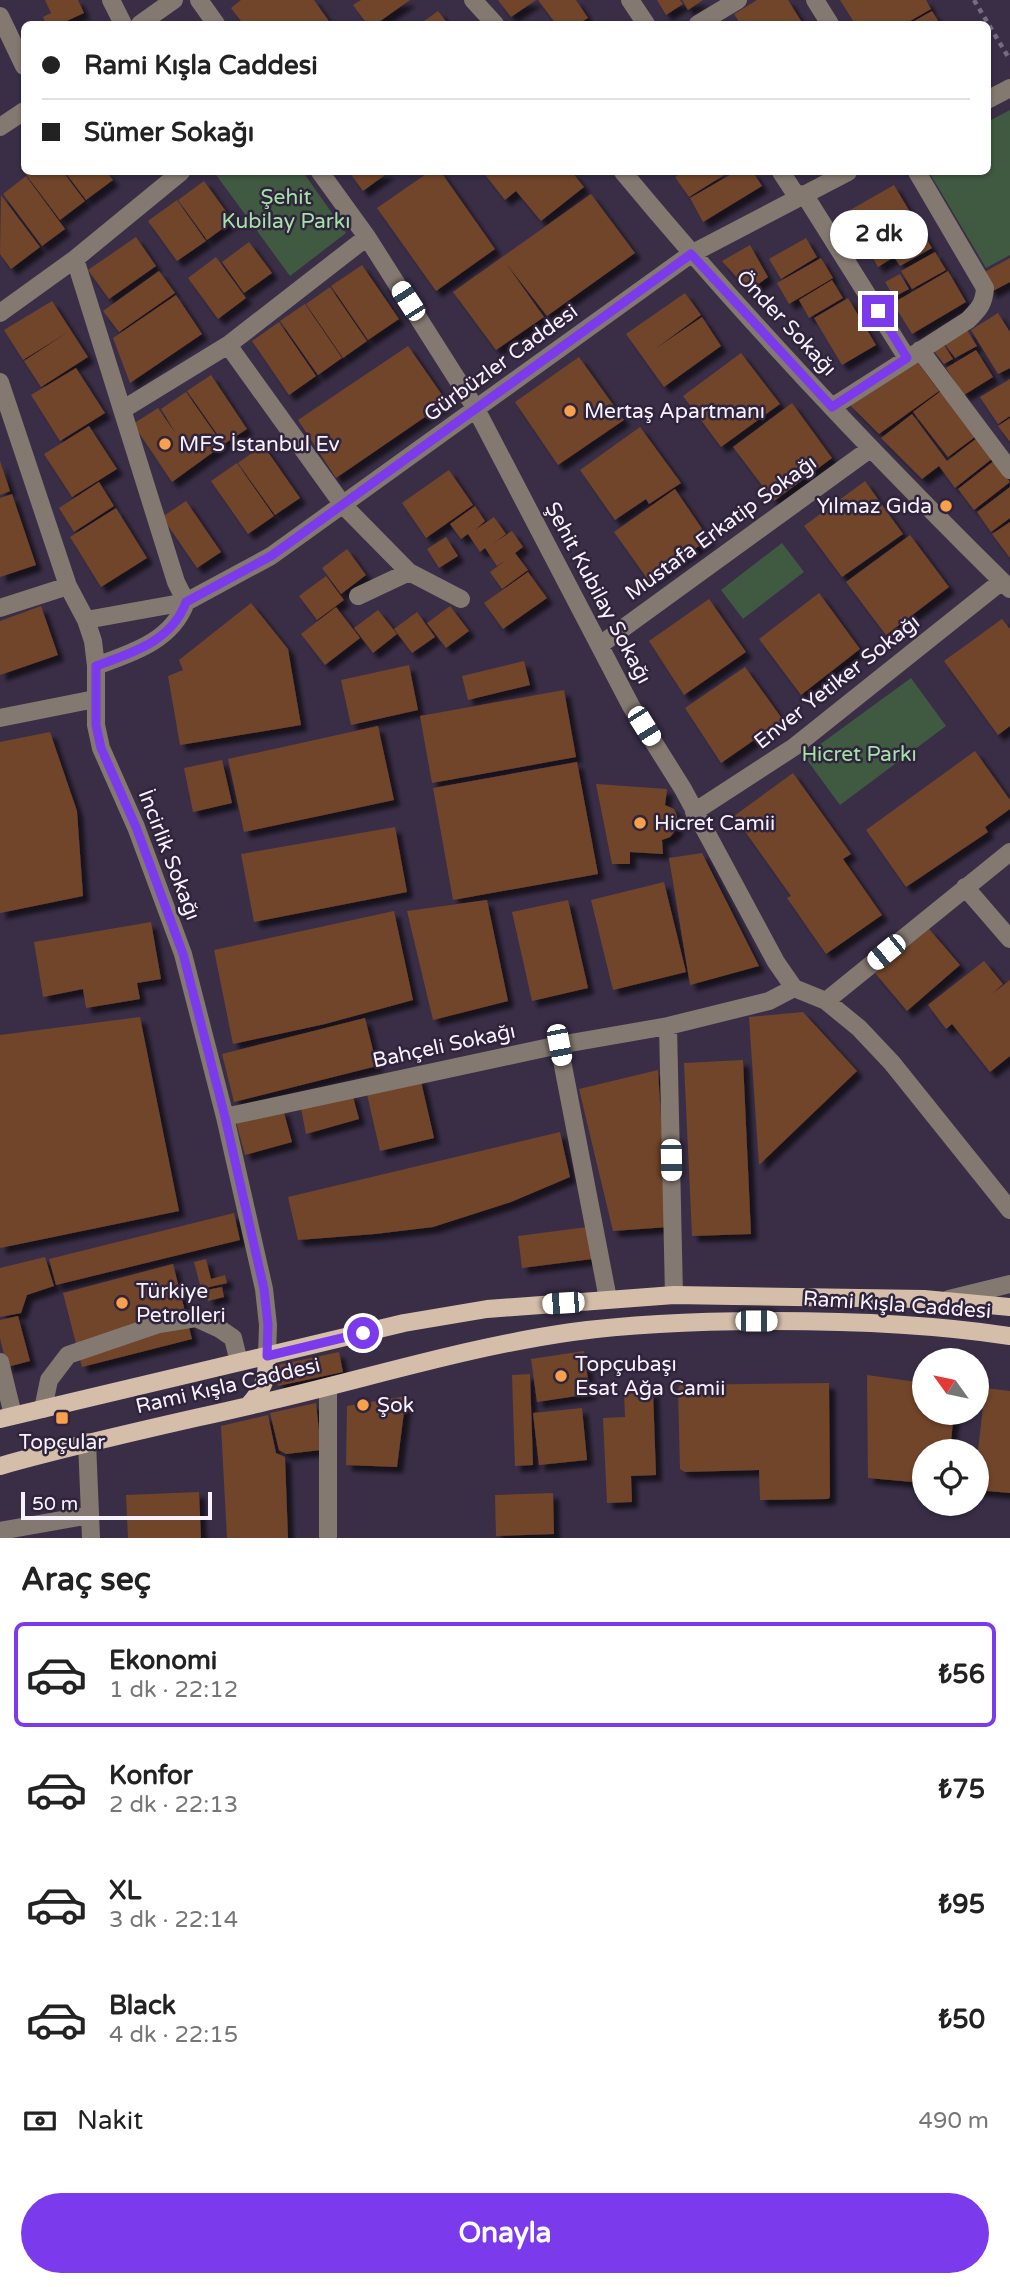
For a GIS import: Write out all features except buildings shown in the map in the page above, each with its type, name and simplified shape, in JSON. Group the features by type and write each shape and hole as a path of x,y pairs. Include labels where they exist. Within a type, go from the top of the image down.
{"main road":[{"name":"Rami Kışla Caddesi","path":"7,1417 404,1323 487,1309 674,1295 946,1300 1010,1307"},
{"name":"Rami Kışla Caddesi","path":"0,1466 87,1442 375,1374 572,1332 720,1321 849,1322 933,1326 1010,1336"},
{"path":"248,1406 267,1378 267,1356"}],"street":[{"path":"111,0 122,21"},
{"path":"144,21 174,0"},
{"path":"199,0 214,21"},
{"path":"473,0 492,21"},
{"path":"630,0 644,21"},
{"path":"703,21 738,0"},
{"path":"815,0 828,21"},
{"path":"0,16 21,60"},
{"path":"991,98 1010,88"},
{"path":"0,128 21,113"},
{"path":"0,313 75,259 177,175"},
{"name":"Şehit Kubilay Sokağı","path":"322,175 366,237 476,409 631,706 694,812 776,962 794,988"},
{"name":"Önder Sokağı","path":"625,175 691,254 870,449 1006,585"},
{"path":"784,175 913,354 1010,470"},
{"name":"Gürbüzler Caddesi","path":"186,602 271,556 691,254 842,175"},
{"path":"832,407 968,320 984,302 985,289 919,175"},
{"path":"122,410 228,345 366,237"},
{"path":"75,259 176,582 186,602 181,617 160,638 137,651 96,666"},
{"path":"228,345 343,505 409,572 461,599"},
{"name":"İncirlik Sokağı","path":"0,382 68,586 74,602 86,620 93,641 96,666 96,725 101,748 136,827 183,954 225,1117 264,1289 268,1325 267,1356"},
{"name":"Mustafa Erkatip Sokağı","path":"600,645 870,449"},
{"path":"358,596 409,572"},
{"name":"Enver Yetiker Sokağı","path":"694,812 794,747 1006,585"},
{"path":"0,608 68,586"},
{"path":"86,620 186,602"},
{"path":"0,718 95,699"},
{"path":"826,1000 1010,852"},
{"path":"965,887 1010,939"},
{"path":"794,988 826,1000 859,1028 892,1063 1010,1210"},
{"name":"Bahçeli Sokağı","path":"225,1117 559,1045 668,1026 769,1001 794,988"},
{"path":"668,1026 674,1295"},
{"path":"559,1045 608,1299"},
{"path":"946,1300 1010,1284"},
{"path":"43,1409 49,1380 68,1355 159,1324 196,1318 220,1329 233,1338 239,1362"},
{"path":"0,1362 7,1417"},
{"path":"328,1387 328,1538"},
{"path":"87,1442 91,1538"},
{"path":"0,1531 90,1515"}],"path":[{"path":"974,0 987,21"},
{"path":"991,28 1010,60"}],"green space":[{"path":"1010,110 1010,255 986,268 931,175 991,175 991,120"},
{"name":"Şehit Kubilay Parkı","path":"216,175 305,175 346,233 290,276"},
{"path":"782,543 804,572 743,619 721,590"},
{"name":"Hicret Parkı","path":"911,678 946,726 840,805 804,756"}],"place":[{"name":"Mertaş Apartmanı","path":"570,411"},
{"name":"MFS İstanbul Ev","path":"165,444"},
{"name":"Yılmaz Gıda","path":"946,506"},
{"name":"Hicret Camii","path":"640,823"},
{"name":"Türkiye Petrolleri","path":"122,1303"},
{"name":"Topçubaşı Esat Ağa Camii","path":"561,1376"},
{"name":"Şok","path":"363,1405"},
{"name":"Topçular","path":"62,1418"}],"route":[{"path":"363,1333 267,1356 268,1325 264,1289 225,1117 183,954 136,827 101,748 96,725 96,666 137,651 160,638 181,617 186,602 271,556 691,254 832,407 907,358 878,311"}]}
